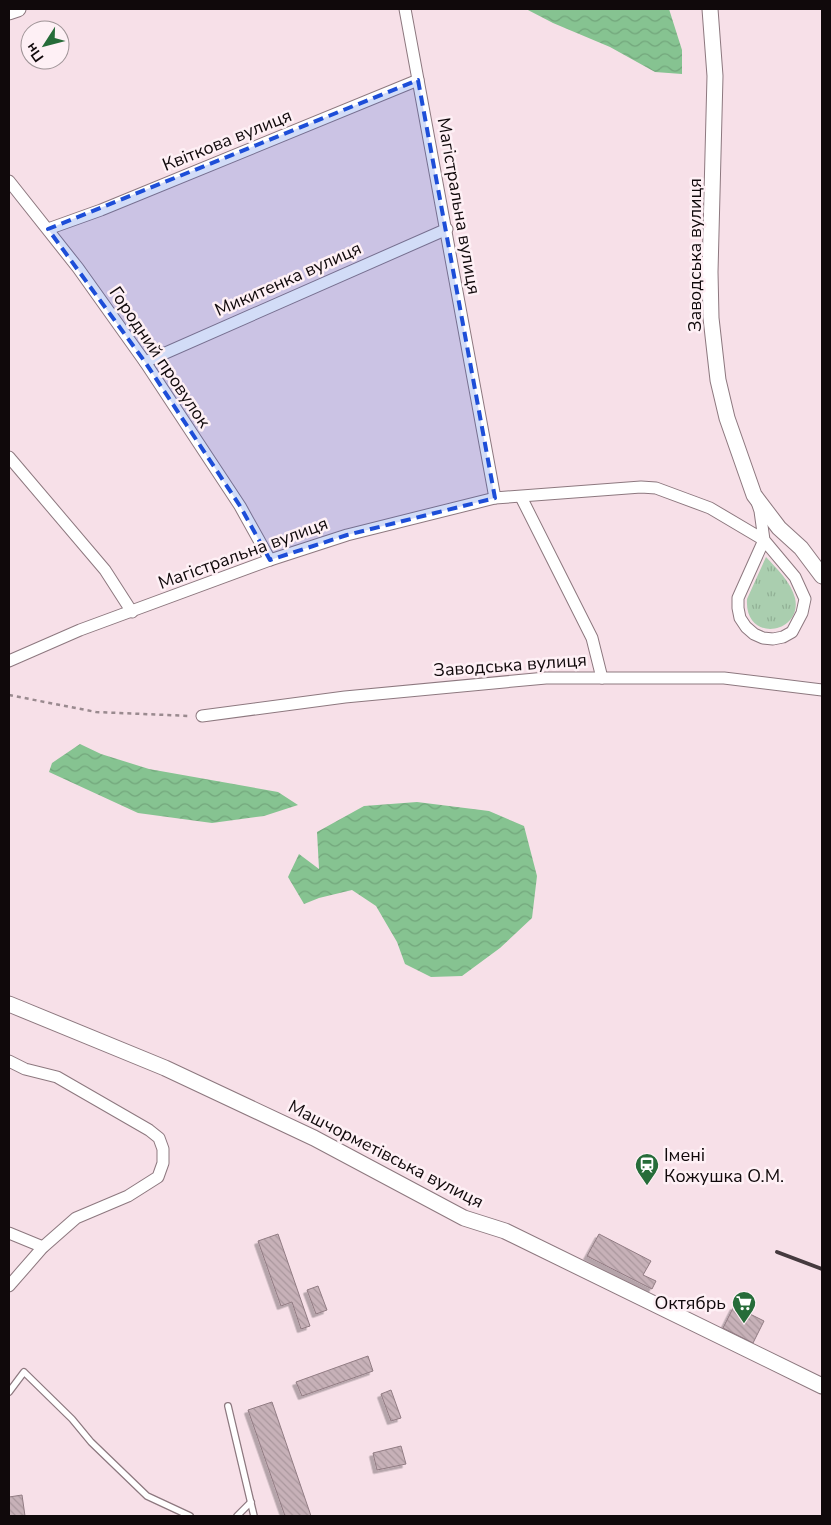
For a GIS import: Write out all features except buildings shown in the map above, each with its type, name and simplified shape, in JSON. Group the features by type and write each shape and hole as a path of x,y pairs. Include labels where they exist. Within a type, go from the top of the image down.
{"street":[{"path":"9,12 18,9"},
{"name":"Магістральна вулиця","path":"406,9 495,498"},
{"name":"Заводська вулиця","path":"710,9 715,76 710,272 711,318 718,380 724,409 760,511 764,540"},
{"name":"Квіткова вулиця","path":"48,229 100,210 418,80"},
{"name":"Городний провулок","path":"9,180 78,268 145,362 240,506 270,560"},
{"name":"Микитенка вулиця","path":"145,362 446,229"},
{"path":"9,457 105,570 132,612"},
{"name":"Магістральна вулиця","path":"9,662 80,630 270,560 347,535 495,498 623,487 656,488 710,508 764,540"},
{"name":"Заводська вулиця","path":"754,495 778,528 801,548 822,576"},
{"path":"521,497 592,638 602,678"},
{"path":"764,540 795,576 804,599 802,613 792,632 773,640 762,638 746,627 740,618 738,608 738,598 764,540"},
{"name":"Заводська вулиця","path":"202,716 384,693 546,678 724,678 822,690"},
{"name":"Машчорметівська вулиця","path":"9,1004 174,1072 314,1138 464,1218 505,1231 822,1386"},
{"path":"9,1061 25,1069 57,1077 149,1130 159,1138 163,1149 163,1163 158,1177 128,1196 76,1218 43,1247 9,1286"},
{"path":"9,1233 43,1247"}],"lane":[{"path":"9,1392 24,1372 72,1419 97,1448 147,1496 190,1516"},
{"path":"228,1406 254,1516"},
{"path":"237,1516 250,1502"}],"path":[{"path":"9,695 96,712 202,716"}],"highlighted area":[{"path":"418,80 495,498 347,535 270,560 240,506 145,362 48,229"}],"green space":[{"path":"766,557 787,581 795,598 795,610 790,620 783,626 773,629 763,628 754,623 749,613 747,599"}],"water":[{"path":"526,9 669,9 682,50 682,74 655,72 610,47 553,23"},
{"path":"80,744 101,754 149,769 278,792 298,805 264,816 212,823 138,813 49,772 52,763"},
{"path":"417,802 489,811 524,826 537,876 532,918 500,948 462,976 431,977 405,964 397,942 376,906 352,890 319,898 304,904 288,877 299,854 319,869 317,832 364,806"}],"railway":[{"path":"777,1252 822,1269"}],"place":[{"name":"Імені Кожушка О.М.","path":"647,1186"},
{"name":"Октябрь","path":"744,1324"}]}
